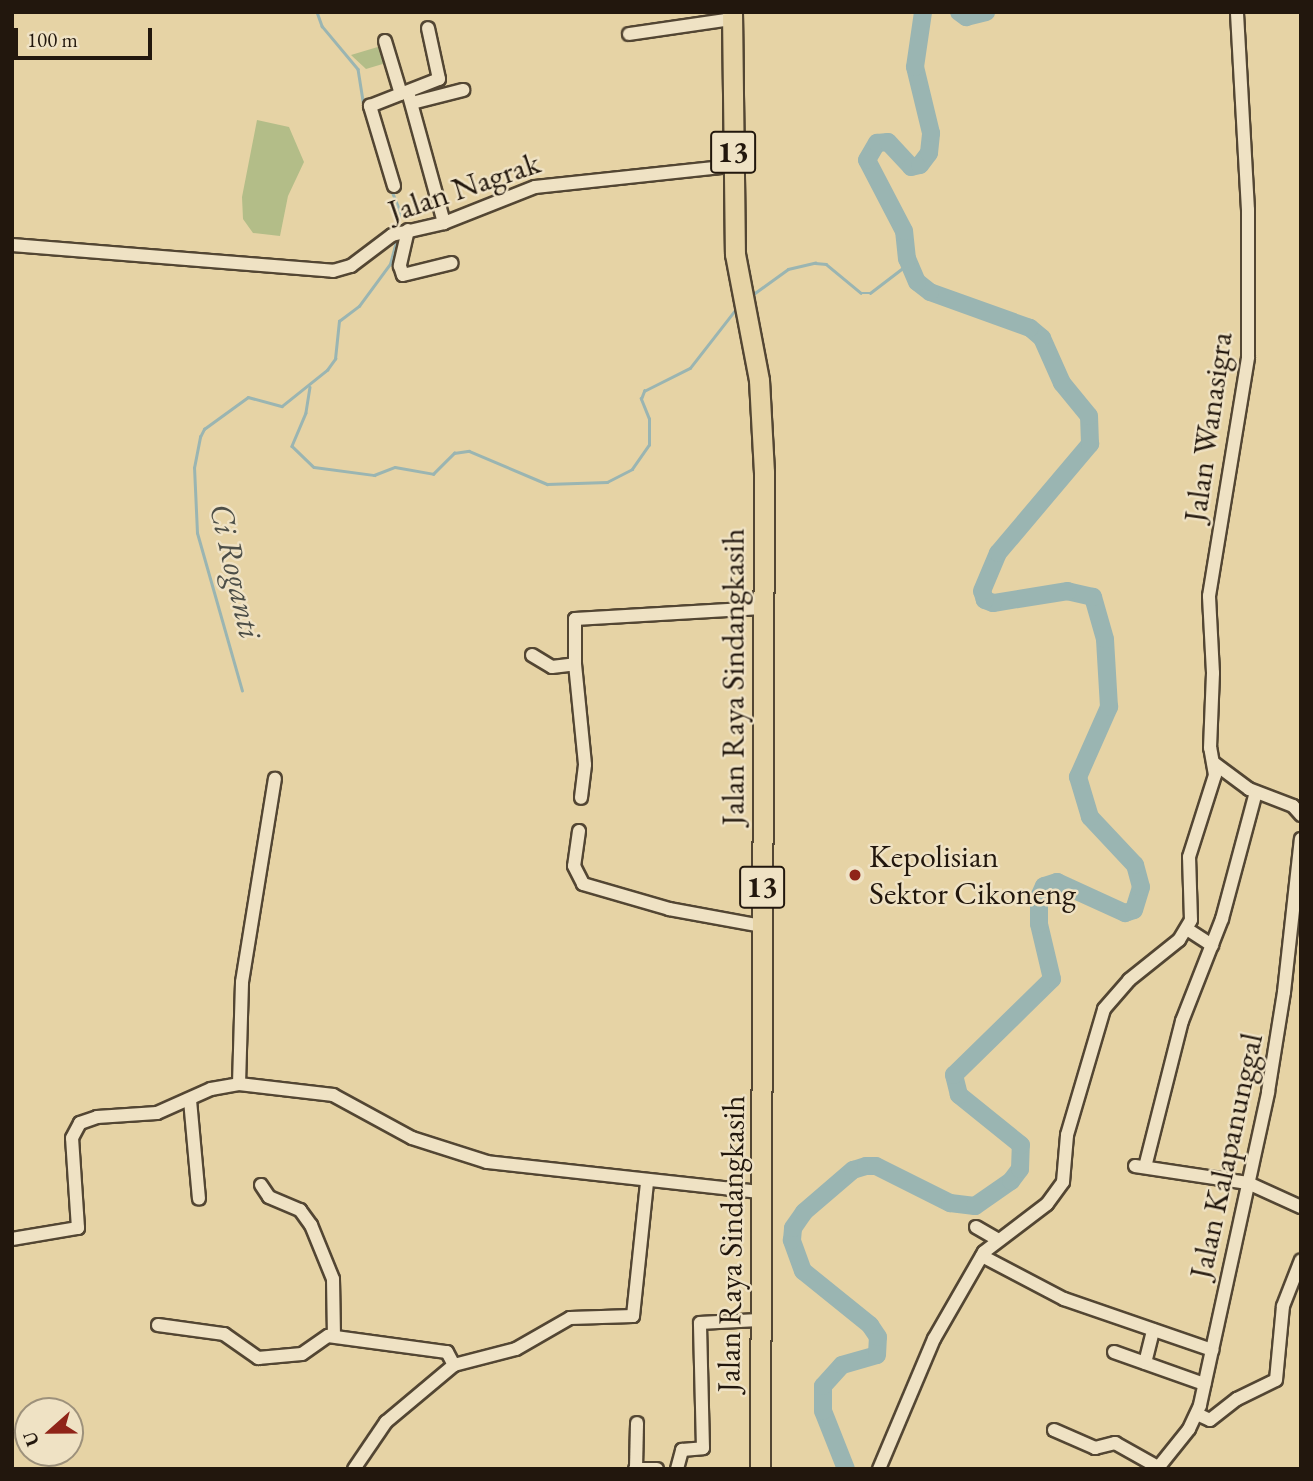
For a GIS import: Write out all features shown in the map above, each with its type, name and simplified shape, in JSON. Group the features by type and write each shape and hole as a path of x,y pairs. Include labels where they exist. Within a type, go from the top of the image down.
{"highway":[{"name":"13","path":"732,15 733,166"},
{"name":"Jalan Raya Sindangkasih","path":"733,166 743,300 760,391 760,1469"}],"street":[{"name":"Jalan Wanasigra","path":"1189,930 1189,858 1217,766 1210,748 1213,673 1209,596 1248,357 1248,210 1237,12"},
{"path":"629,34 732,15"},
{"path":"428,29 441,74 440,87"},
{"path":"385,41 407,96 444,223"},
{"path":"394,187 370,106 440,87 463,90"},
{"name":"Jalan Nagrak","path":"12,245 324,272 351,266 391,236 444,223 559,182 733,166"},
{"path":"408,230 400,266 403,275 453,263"},
{"path":"581,798 585,765 575,664 575,619 762,608"},
{"path":"532,655 552,667 575,664"},
{"path":"1217,766 1256,792 1293,806 1301,815"},
{"path":"239,1084 244,970 275,779"},
{"path":"1256,792 1212,945 1182,1021 1140,1167 1248,1183 1301,1207"},
{"path":"579,831 574,858 577,879 670,909 762,926"},
{"name":"Jalan Kalapanunggal","path":"1158,1468 1204,1418 1204,1384 1248,1183 1282,1005 1301,839"},
{"path":"879,1469 934,1339 982,1256 997,1239 1047,1204 1065,1178 1067,1135 1104,1009 1129,980 1189,930 1212,945"},
{"path":"12,1239 78,1228 72,1138 80,1123 97,1117 157,1113 239,1084 333,1095 412,1138 486,1162 647,1182 760,1192"},
{"path":"190,1100 199,1199"},
{"path":"354,1469 386,1422 454,1365 516,1349 570,1318 633,1316 647,1182"},
{"path":"261,1185 269,1197 300,1210 311,1225 333,1279 334,1336"},
{"path":"976,1227 997,1239"},
{"path":"982,1256 1065,1299 1212,1350"},
{"path":"1204,1418 1278,1378 1283,1306 1301,1261"},
{"path":"677,1469 682,1450 703,1448 700,1323 758,1320"},
{"path":"158,1325 224,1334 258,1358 302,1354 325,1336 334,1336 447,1352 454,1365"},
{"path":"1145,1363 1153,1330"},
{"path":"1114,1352 1204,1384"},
{"path":"637,1423 635,1468 657,1469"},
{"path":"1054,1430 1095,1448 1115,1443 1158,1468"}],"green space":[{"path":"381,46 386,63 366,69 351,55"},
{"path":"257,120 289,127 304,162 288,196 280,236 253,233 243,219 242,197"}],"waterway":[{"name":"Ci Roganti","path":"317,12 322,26 358,69 364,105"},
{"path":"846,1469 823,1411 823,1386 842,1365 877,1355 878,1337 870,1325 803,1271 792,1240 793,1228 804,1212 853,1170 866,1166 876,1166 950,1203 975,1206 1011,1181 1020,1169 1021,1145 959,1095 954,1075 1052,979 1039,924 1039,897 1044,886 1057,882 1125,913 1134,910 1141,887 1135,865 1090,817 1078,777 1109,707 1105,639 1093,597 1068,591 993,603 985,600 982,591 998,553 1090,444 1089,416 1062,383 1042,338 1030,328 930,292 917,282 907,259 904,231 867,160 877,143 888,142 911,167 920,165 929,153 931,133 915,67 923,12"},
{"path":"959,12 966,17 986,12"},
{"name":"Ci Roganti","path":"392,191 400,211 398,228"},
{"name":"Ci Roganti","path":"242,691 197,533 194,468 200,437 204,429 248,397 282,406 327,370 335,359 339,321 359,306 390,264 397,238"},
{"path":"752,295 788,269 815,263 826,264 861,293 870,293 908,264"},
{"path":"310,387 306,413 292,446 314,467 374,475 395,467 433,474 454,453 469,451 547,484 607,482 632,469 649,445 649,419 641,399 644,391 690,368 736,309"}],"place":[{"name":"Kepolisian Sektor Cikoneng","path":"855,875"}]}
